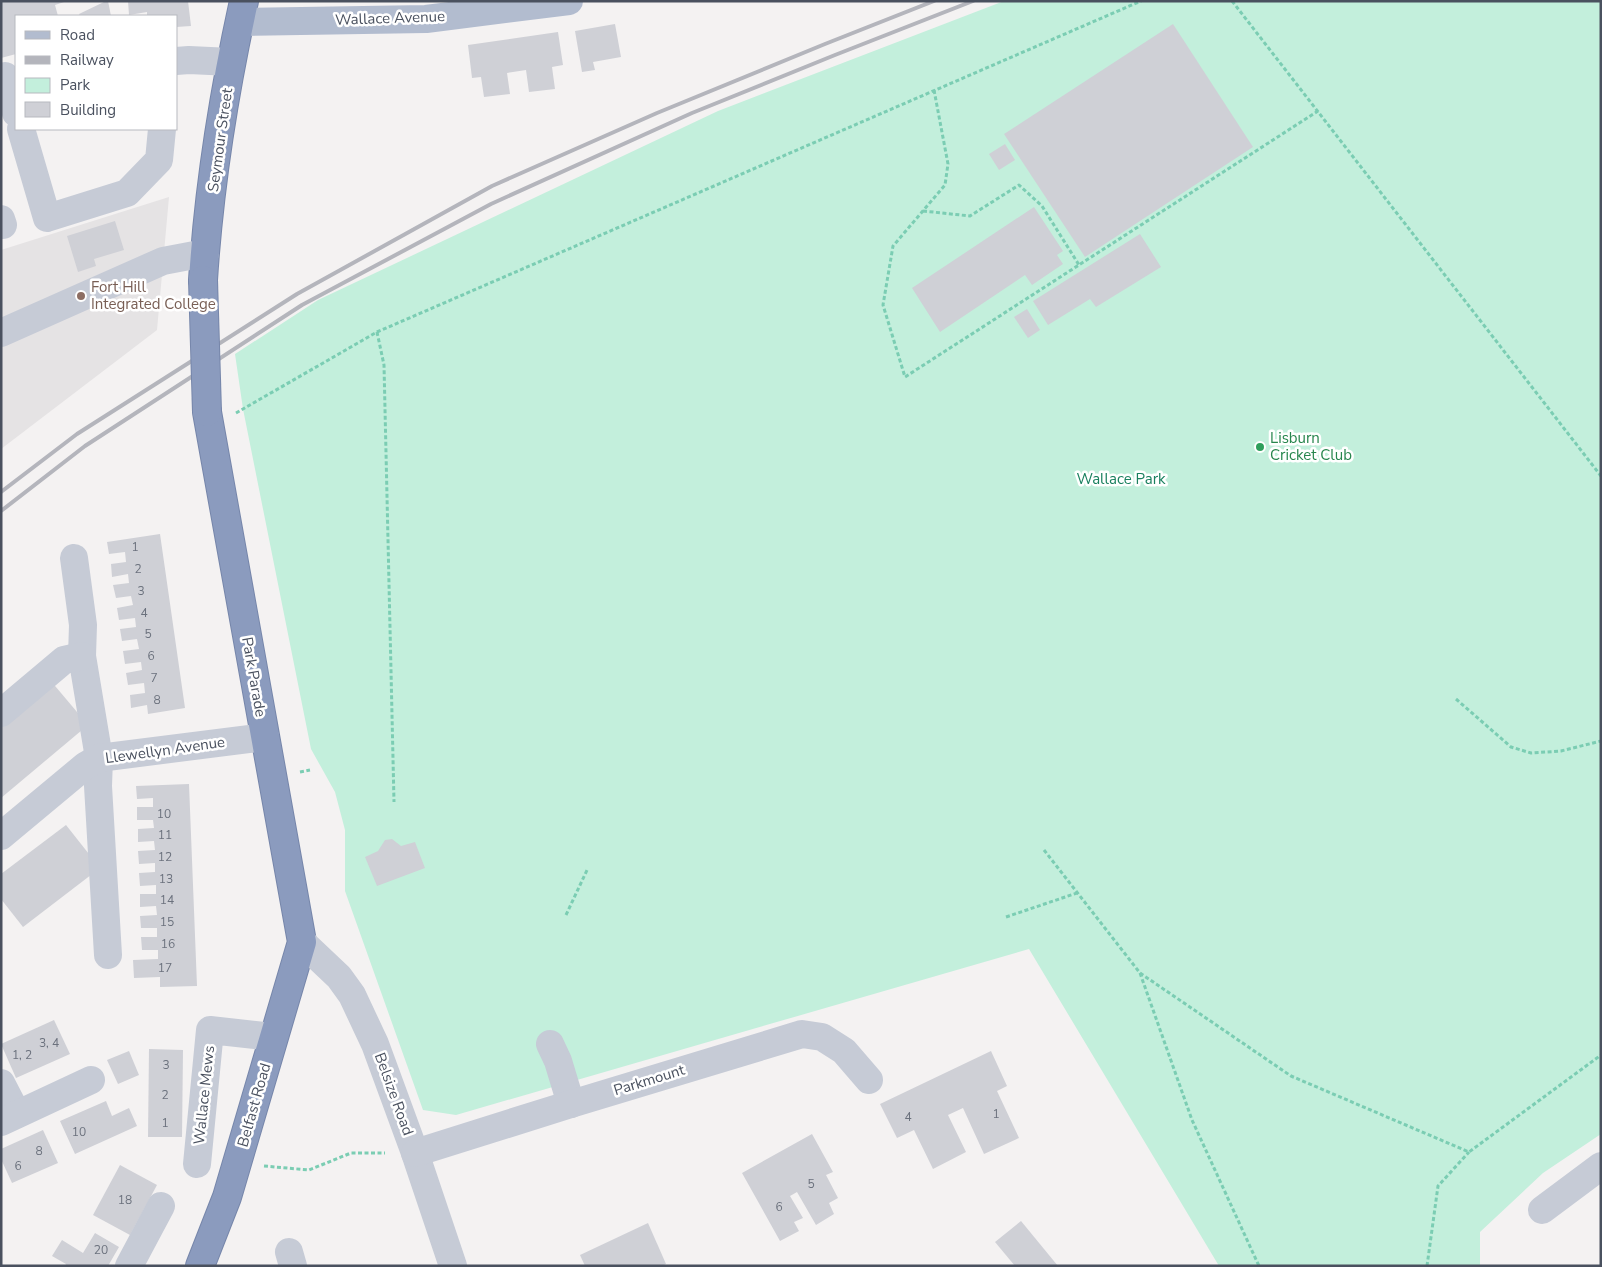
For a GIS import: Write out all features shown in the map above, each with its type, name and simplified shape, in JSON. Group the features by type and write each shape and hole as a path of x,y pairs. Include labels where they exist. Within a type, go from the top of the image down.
{"highway":[{"name":"Seymour Street","path":"203,280 219,138 231,62 242,11"},
{"name":"Park Parade","path":"203,280 208,420 302,942"},
{"name":"Belfast Road","path":"200,1266 227,1197 302,942"}],"main road":[{"name":"Wallace Avenue","path":"242,11 426,19 569,1"}],"street":[{"path":"178,61 231,62"},
{"path":"1,77 5,76 15,110"},
{"path":"21,130 47,218 127,193 158,160 162,130"},
{"path":"1,333 163,261 205,253"},
{"path":"74,558 84,625 82,656 99,758 98,786 108,955"},
{"path":"1,713 64,660 82,656"},
{"name":"Llewellyn Avenue","path":"1,836 85,766 99,758 265,736"},
{"name":"Belsize Road","path":"302,942 338,977 352,995 375,1044 415,1153 453,1266"},
{"name":"Wallace Mews","path":"197,1164 210,1030 273,1038"},
{"name":"Parkmount","path":"415,1153 802,1034 822,1037 844,1051 868,1080"},
{"path":"550,1044 558,1060 571,1104"},
{"path":"1,1083 9,1118 91,1080"},
{"path":"1542,1210 1601,1166"},
{"path":"129,1266 161,1206"}],"path":[{"path":"208,420 377,332 1141,1"},
{"path":"1232,1 1601,476"},
{"path":"934,90 948,164 945,185 892,246 883,305 904,377 1318,111"},
{"path":"923,211 970,216 1019,185 1042,206 1079,265"},
{"path":"377,332 384,365 394,802"},
{"path":"1456,699 1511,747 1531,753 1561,751 1601,741"},
{"path":"1044,850 1140,973 1291,1076 1468,1152"},
{"path":"566,915 588,868"},
{"path":"1006,917 1077,892"},
{"path":"1140,973 1192,1120 1259,1266"},
{"path":"1427,1266 1438,1186 1468,1152 1601,1055"},
{"path":"237,1164 309,1170 351,1153 415,1153"}],"shaded area":[{"name":"Fort Hill Integrated College","path":"169,197 157,330 1,449 1,250"}],"green space":[{"name":"Wallace Park","path":"1004,1 1601,1 1601,1134 1543,1173 1480,1232 1480,1266 1219,1266 1029,949 456,1115 423,1110 345,891 345,830 335,792 311,749 243,409 235,354 318,300 718,111"}],"building":[{"path":"1,1 64,1 55,5 58,15 15,15 15,54 1,58"},
{"path":"108,1 111,15 80,15"},
{"path":"128,1 188,1 191,26 178,27 178,15 147,15 147,12 129,15"},
{"path":"615,24 621,57 593,62 595,70 582,72 575,31"},
{"path":"1173,24 1253,147 1085,257 1004,134"},
{"path":"558,32 563,65 552,67 555,89 529,92 526,70 507,73 510,94 484,97 481,77 472,78 468,45"},
{"path":"1005,144 1015,160 999,170 989,154"},
{"path":"1034,207 1063,251 1057,255 1063,264 1032,285 1025,275 940,332 912,288"},
{"path":"115,221 124,250 94,259 96,266 78,272 67,236"},
{"path":"1140,234 1161,267 1096,307 1090,299 1048,325 1033,301"},
{"path":"1027,309 1040,330 1028,338 1014,317"},
{"path":"160,534 185,708 148,714 147,705 131,708 130,695 145,693 144,683 128,685 126,673 142,670 141,662 125,664 123,651 139,649 137,639 122,641 120,629 136,627 135,618 119,620 117,608 133,605 131,596 116,598 113,585 129,583 128,574 112,577 111,564 126,562 125,552 109,554 107,542"},
{"path":"50,680 88,725 1,798 1,721"},
{"path":"189,784 197,986 160,987 160,977 134,978 133,960 158,959 158,950 142,950 141,937 157,937 157,928 141,928 140,916 157,915 156,906 140,907 140,894 156,894 156,885 140,886 139,873 155,872 155,863 139,864 138,851 155,850 154,841 138,842 138,829 154,828 153,820 137,820 137,807 153,807 153,798 137,799 136,786"},
{"path":"66,825 100,868 23,927 1,899 1,874"},
{"path":"392,839 401,846 415,842 425,868 377,886 365,857 378,851 385,840"},
{"path":"54,1020 70,1054 16,1078 1,1044"},
{"path":"149,1049 183,1050 182,1137 148,1137"},
{"path":"129,1051 139,1075 118,1084 107,1060"},
{"path":"991,1051 1007,1086 997,1091 1019,1138 984,1154 963,1108 948,1115 966,1152 933,1169 914,1130 897,1138 880,1104"},
{"path":"106,1101 112,1116 129,1108 137,1126 75,1154 60,1121"},
{"path":"43,1130 58,1163 12,1183 1,1159 1,1149"},
{"path":"812,1134 833,1172 826,1175 838,1198 829,1203 834,1214 816,1225 797,1192 790,1196 803,1218 794,1222 799,1231 780,1241 742,1173"},
{"path":"120,1165 157,1185 130,1235 93,1215"},
{"path":"1021,1221 1058,1266 1015,1266 995,1242"},
{"path":"648,1223 666,1264 662,1266 585,1266 580,1255"},
{"path":"95,1233 119,1247 108,1266 65,1266 66,1264 52,1256 62,1240 83,1253"}],"railway":[{"path":"1,492 77,434 297,294 492,186 657,113 934,1"},
{"path":"1,511 85,446 302,305 491,204 692,113 973,1"}],"place":[{"name":"Fort Hill Integrated College","path":"81,296"},
{"name":"Lisburn Cricket Club","path":"1260,447"}]}
